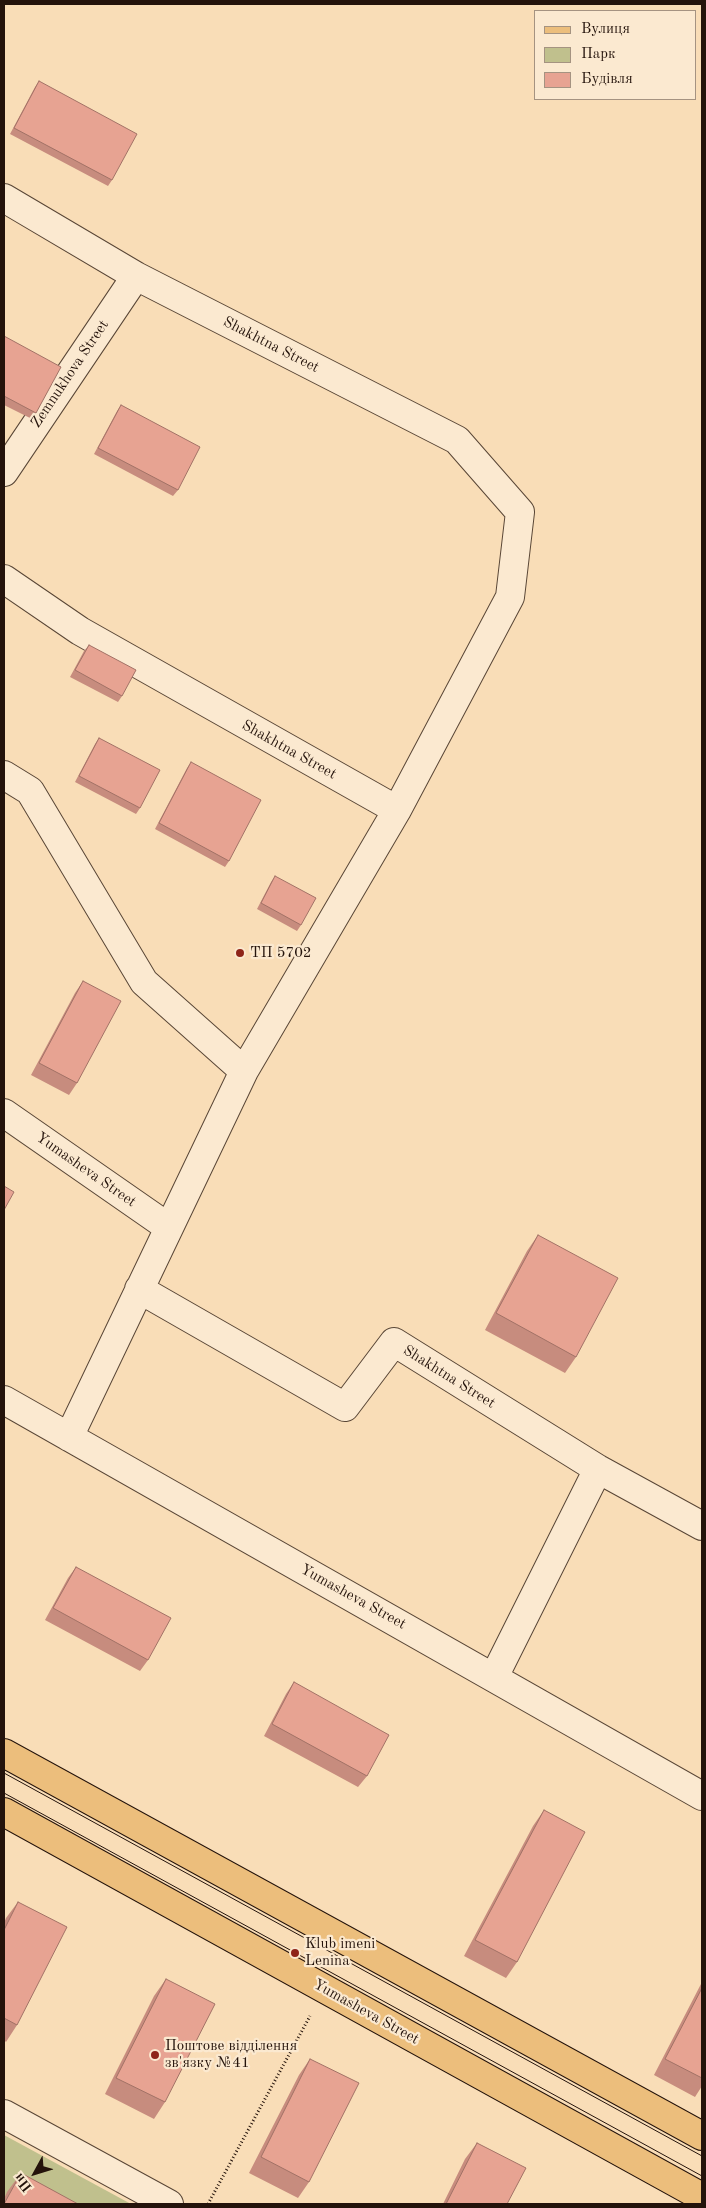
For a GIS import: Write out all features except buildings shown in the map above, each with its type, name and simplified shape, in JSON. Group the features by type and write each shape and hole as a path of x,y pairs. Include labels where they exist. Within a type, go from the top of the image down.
{"main road":[{"path":"4,1753 702,2136"},
{"name":"Yumasheva Street","path":"4,1812 702,2197"}],"street":[{"name":"Shakhtna Street","path":"4,198 136,276 457,440 520,512 510,597 396,810 80,631 4,579"},
{"name":"Zemnukhova Street","path":"4,472 136,276"},
{"path":"4,775 30,791 144,982 244,1071"},
{"path":"69,1437 244,1071 396,810"},
{"name":"Yumasheva Street","path":"4,1113 168,1227"},
{"name":"Shakhtna Street","path":"139,1288 345,1407 394,1342 598,1469 702,1526"},
{"name":"Yumasheva Street","path":"4,1400 702,1796"},
{"path":"494,1677 598,1469"},
{"path":"4,2114 163,2203"}],"path":[{"path":"208,2204 324,1990"}],"green space":[{"path":"4,2135 131,2204 4,2204"}],"tram line":[{"path":"4,1773 702,2156"},
{"path":"4,1793 702,2176"}],"place":[{"name":"ТП 5702","path":"240,953"},
{"name":"Klub imeni Lenina","path":"295,1953"},
{"name":"Поштове відділення зв'язку №41","path":"155,2055"}]}
